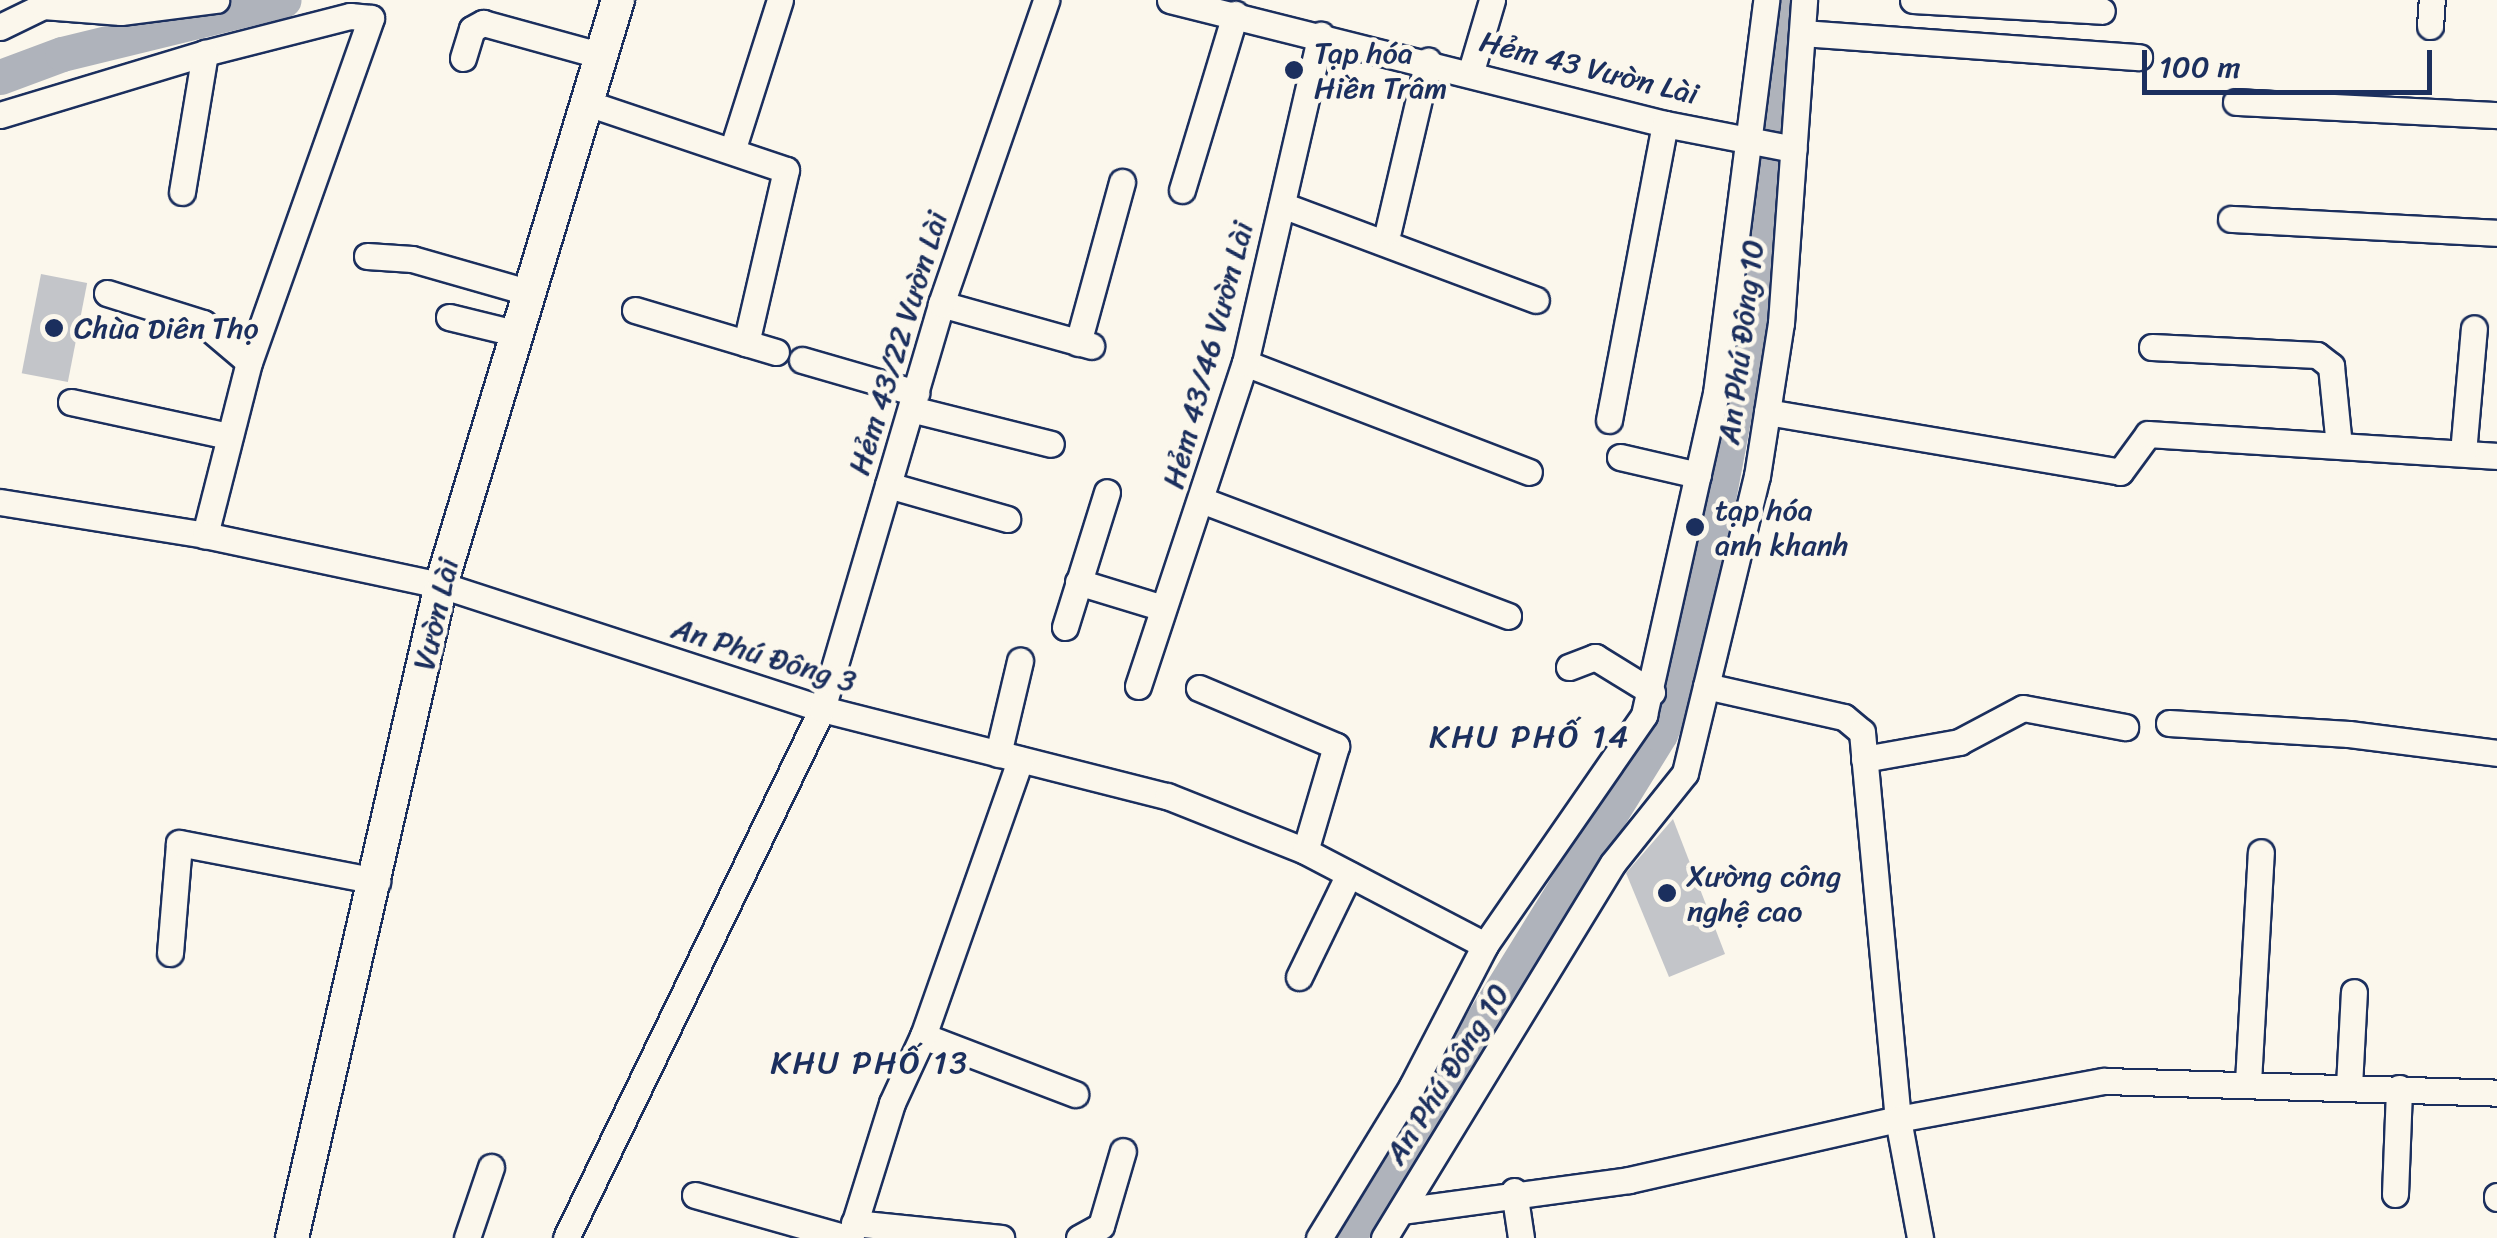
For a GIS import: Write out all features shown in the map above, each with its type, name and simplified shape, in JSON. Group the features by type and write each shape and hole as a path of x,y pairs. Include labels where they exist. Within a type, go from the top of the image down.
{"main road":[{"name":"Vườn Lài","path":"292,1238 377,882 441,585 514,333 618,0"}],"street":[{"path":"0,27 42,3 216,0"},
{"path":"734,148 780,0"},
{"name":"Hẻm 43/22 Vườn Lài","path":"566,1238 822,708 941,304 1046,0"},
{"name":"Hẻm 43 Vườn Lài","path":"1170,0 1228,9 1665,124 1791,148"},
{"path":"1471,71 1492,0"},
{"path":"1319,1238 1412,1086 1485,944 1623,751 1652,692 1698,475 1754,141 1766,0"},
{"name":"An Phú Đông 10","path":"1384,1238 1612,863 1685,774 1767,412 1804,0"},
{"path":"1913,0 2102,11"},
{"path":"1182,190 1228,9"},
{"path":"0,115 205,52 350,16 370,18 249,362 205,535"},
{"path":"462,58 472,30 483,23 599,54"},
{"path":"1802,33 2138,57"},
{"name":"Hẻm 43/46 Vườn Lài","path":"1138,686 1160,607 1204,501 1244,363 1321,35"},
{"path":"182,192 205,52"},
{"path":"1388,231 1428,61"},
{"path":"584,102 781,164 788,177 746,344"},
{"path":"2236,102 2497,114"},
{"path":"1609,420 1665,124"},
{"path":"941,304 1084,344 1122,182"},
{"path":"1282,205 1536,300"},
{"path":"2232,219 2497,234"},
{"path":"367,256 412,259 527,292"},
{"path":"107,293 203,322 249,362"},
{"path":"636,310 776,352"},
{"path":"450,317 514,333"},
{"path":"2463,453 2474,328"},
{"path":"2152,347 2317,354 2331,366 2340,446"},
{"path":"802,360 913,401 1051,444"},
{"path":"1244,363 1530,472"},
{"path":"71,402 228,436"},
{"path":"1767,412 2120,472 2148,434 2497,456"},
{"path":"1620,457 1698,475"},
{"path":"888,484 1006,519"},
{"path":"1065,628 1107,492"},
{"path":"1204,501 1508,616"},
{"name":"An Phú Đông 3","path":"0,502 205,535 441,585 822,708 1167,796 1306,852 1485,944"},
{"path":"1078,582 1160,607"},
{"path":"1569,668 1594,657 1652,692"},
{"path":"850,1233 892,1103 922,1036 1009,757 1020,661"},
{"path":"1706,686 1844,717 1862,732 1898,1119 1920,1238"},
{"path":"1199,688 1336,746 1306,852"},
{"path":"1864,758 1960,742 2023,708 2125,726"},
{"path":"2169,723 2349,734 2497,753"},
{"path":"170,953 179,843 377,882"},
{"path":"2248,1082 2261,852"},
{"path":"1299,977 1348,874"},
{"path":"2349,1086 2354,992"},
{"path":"922,1036 1075,1094"},
{"path":"1401,1211 1514,1191 1628,1180 1898,1119 2104,1082 2248,1082 2497,1094"},
{"path":"2395,1194 2400,1088"},
{"path":"1079,1238 1102,1226 1123,1151"},
{"path":"467,1238 491,1168"},
{"path":"1514,1191 1521,1238"},
{"path":"695,1196 850,1233 1001,1238"}],"building":[{"name":"Chùa Diên Thọ","path":"41,274 87,283 68,382 22,373"},
{"name":"Xường công nghệ cao","path":"1673,819 1725,954 1669,977 1626,873"}],"waterway":[{"path":"0,77 62,54 284,0"},
{"path":"1348,1238 1660,734 1687,663 1758,289 1783,0"}],"place":[{"name":"Tạp hóa Hiền Trâm","path":"1294,70"},
{"name":"Chùa Diên Thọ","path":"54,328"},
{"name":"tạp hóa anh khanh","path":"1695,527"},
{"name":"Xường công nghệ cao","path":"1667,893"}],"district":[{"name":"KHU PHỐ 14","path":"1530,737"},
{"name":"KHU PHỐ 13","path":"870,1063"}]}
